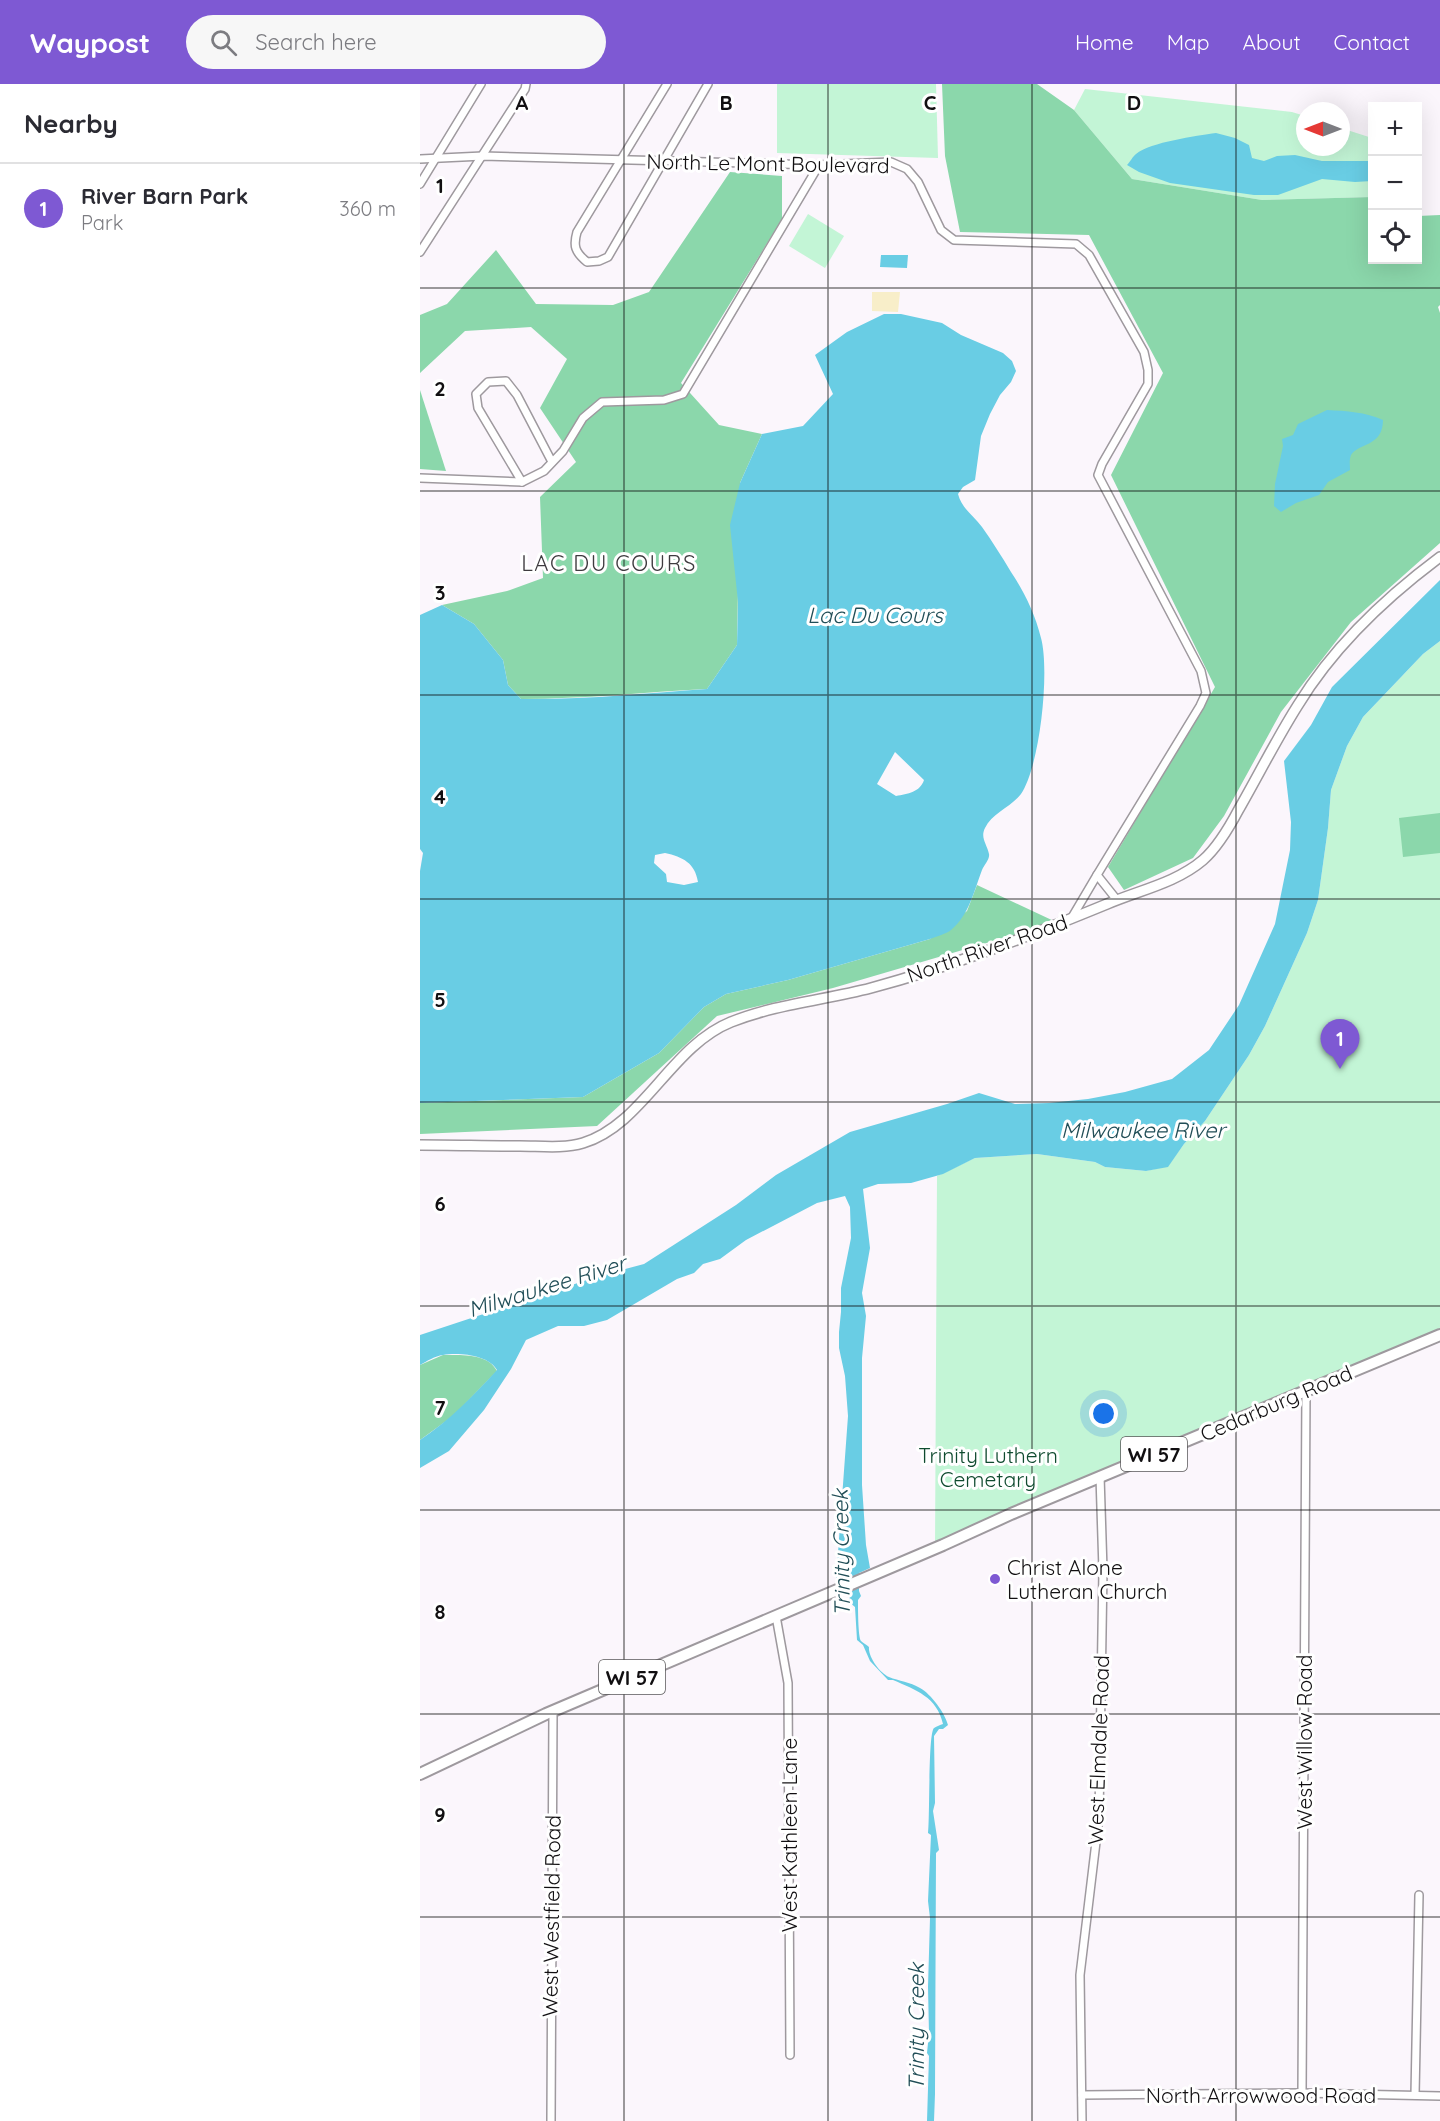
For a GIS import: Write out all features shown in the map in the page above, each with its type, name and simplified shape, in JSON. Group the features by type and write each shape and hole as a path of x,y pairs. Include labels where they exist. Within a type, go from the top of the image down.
{"main road":[{"name":"Cedarburg Road","path":"420,1774 553,1711 1100,1476 1440,1335"}],"street":[{"path":"420,184 481,84"},
{"path":"420,252 483,156 526,84"},
{"path":"667,84 577,232 574,245 579,255 587,262 599,261 608,257 708,84"},
{"name":"North Le Mont Boulevard","path":"420,159 483,156 819,165 891,162 907,170 918,182 941,230 954,240 1076,244 1089,255 1144,352 1148,370 1148,384 1098,475 1201,671 1206,693 1097,875"},
{"path":"420,478 522,482 544,471 562,451 584,418 602,402 664,400 683,394 819,165"},
{"path":"522,482 478,408 476,394 488,382 506,381 517,395 552,462"},
{"name":"North River Road","path":"420,1145 557,1146 581,1144 604,1134 622,1120 692,1047 721,1026 757,1014 873,988 944,966 1010,944 1175,879 1205,858 1229,827 1298,704 1341,646 1406,583 1440,556"},
{"path":"1071,919 1097,875 1117,900"},
{"name":"West Willow Road","path":"1302,2093 1306,1391"},
{"name":"West Elmdale Road","path":"1082,2121 1080,1975 1100,1817 1103,1570 1100,1476"},
{"name":"West Kathleen Lane","path":"776,1616 788,1683 790,2055"},
{"name":"West Westfield Road","path":"551,2121 553,1711"},
{"path":"1415,2095 1419,1895"},
{"name":"North Arrowwood Road","path":"1082,2095 1302,2093 1440,2096"}],"green space":[{"path":"777,84 936,84 938,158 777,153"},
{"path":"942,84 1037,84 1074,110 1132,179 1262,200 1368,197 1368,264 1422,264 1422,216 1440,215 1440,305 1438,307 1440,313 1440,543 1351,622 1281,712 1224,816 1193,858 1124,890 1108,867 1215,687 1111,475 1163,373 1089,235 960,232 945,156"},
{"path":"1085,89 1292,112 1296,113 1296,156 1350,156 1350,131 1368,137 1368,197 1262,200 1132,179 1074,110"},
{"path":"730,172 782,176 782,219 681,383 719,425 762,434 740,483 737,645 707,689 521,699 508,685 503,660 474,624 442,605 507,591 543,578 540,497 576,462 540,408 567,359 531,327 465,331 420,373 420,315 447,304 496,250 536,304 613,305 649,292"},
{"path":"808,214 844,236 825,268 789,246"},
{"path":"420,390 446,471 420,469"},
{"name":"Trinity Luthern Cemetary","path":"1440,641 1440,1335 935,1548 937,1176 975,1158 1037,1154 1095,1162 1105,1167 1146,1171 1168,1166 1205,1121 1249,1055 1265,1026 1307,933 1318,900 1331,790 1347,746 1363,717 1423,654"},
{"path":"1440,813 1440,853 1403,857 1399,818"},
{"path":"977,885 1056,922 1061,921 833,988 717,1016 597,1126 420,1134 420,1103 583,1097 659,1053 704,1007 726,994 788,980 930,939 967,911"},
{"path":"443,1355 466,1355 481,1358 493,1365 497,1371 453,1416 420,1440 420,1365"}],"sand":[{"path":"872,292 900,292 898,312 872,311"}],"water":[{"path":"1216,133 1249,145 1252,158 1264,161 1277,156 1295,155 1322,161 1368,161 1368,181 1322,179 1278,195 1254,195 1170,183 1139,172 1127,165 1136,154 1143,150 1174,140"},
{"path":"881,255 908,255 907,268 880,267"},
{"name":"Lac Du Cours","path":"884,314 901,314 942,323 961,335 1003,353 1012,361 1016,371 1011,382 1000,395 981,436 975,480 963,487 958,494 962,504 997,549 1029,604 1036,621 1044,653 1042,718 1028,781 1021,794 992,818 985,828 984,838 989,856 967,910 951,930 930,939 788,980 726,994 704,1007 659,1053 583,1097 420,1103 420,871 423,853 420,849 420,615 442,605 474,624 503,660 508,685 521,699 707,689 737,645 738,602 730,525 740,483 762,434 803,426 833,394 815,355 847,332","holes":["895,752 924,780 917,790 896,796 877,784","665,853 687,862 694,870 698,882 684,885 667,882 666,874 654,863 655,855"]},
{"path":"1327,410 1356,412 1376,417 1383,420 1382,429 1375,440 1354,451 1351,455 1350,470 1328,482 1319,495 1296,503 1281,512 1274,506 1275,484 1283,446 1282,439 1293,435 1298,424"},
{"name":"Milwaukee River","path":"1440,580 1440,641 1423,654 1363,717 1347,746 1331,790 1318,900 1307,933 1265,1026 1249,1055 1205,1121 1184,1144 1168,1167 1146,1171 1105,1167 1095,1162 1037,1154 975,1158 943,1174 911,1183 878,1184 863,1189 870,1248 862,1293 866,1316 862,1358 862,1485 870,1568 859,1573 861,1596 858,1600 859,1634 861,1641 869,1647 875,1664 882,1672 924,1691 941,1710 948,1725 939,1729 934,1736 935,1803 933,1811 939,1850 936,1853 935,2094 934,2121 927,2121 930,1759 932,1733 934,1728 943,1724 931,1701 910,1687 888,1680 870,1661 863,1645 857,1640 855,1607 849,1602 852,1575 836,1580 848,1416 845,1376 839,1348 841,1288 851,1238 850,1207 845,1196 817,1203 746,1240 720,1259 703,1264 694,1273 677,1279 607,1320 584,1326 558,1326 526,1340 511,1369 484,1410 449,1451 420,1468 420,1440 451,1416 497,1370 481,1358 465,1354 440,1356 420,1365 420,1335 599,1276 644,1264 736,1205 776,1175 850,1132 979,1093 1015,1104 1049,1103 1125,1092 1172,1079 1209,1050 1239,1005 1275,924 1290,850 1291,822 1284,761 1311,725 1332,687"}],"place":[{"name":"River Barn Park","path":"1340,1069"},
{"name":"Christ Alone Lutheran Church","path":"995,1579"}],"district":[{"name":"LAC DU COURS","path":"609,563"}],"water label":[{"name":"Trinity Creek","path":"841,1553"},
{"name":"Trinity Creek","path":"916,2027"}]}
